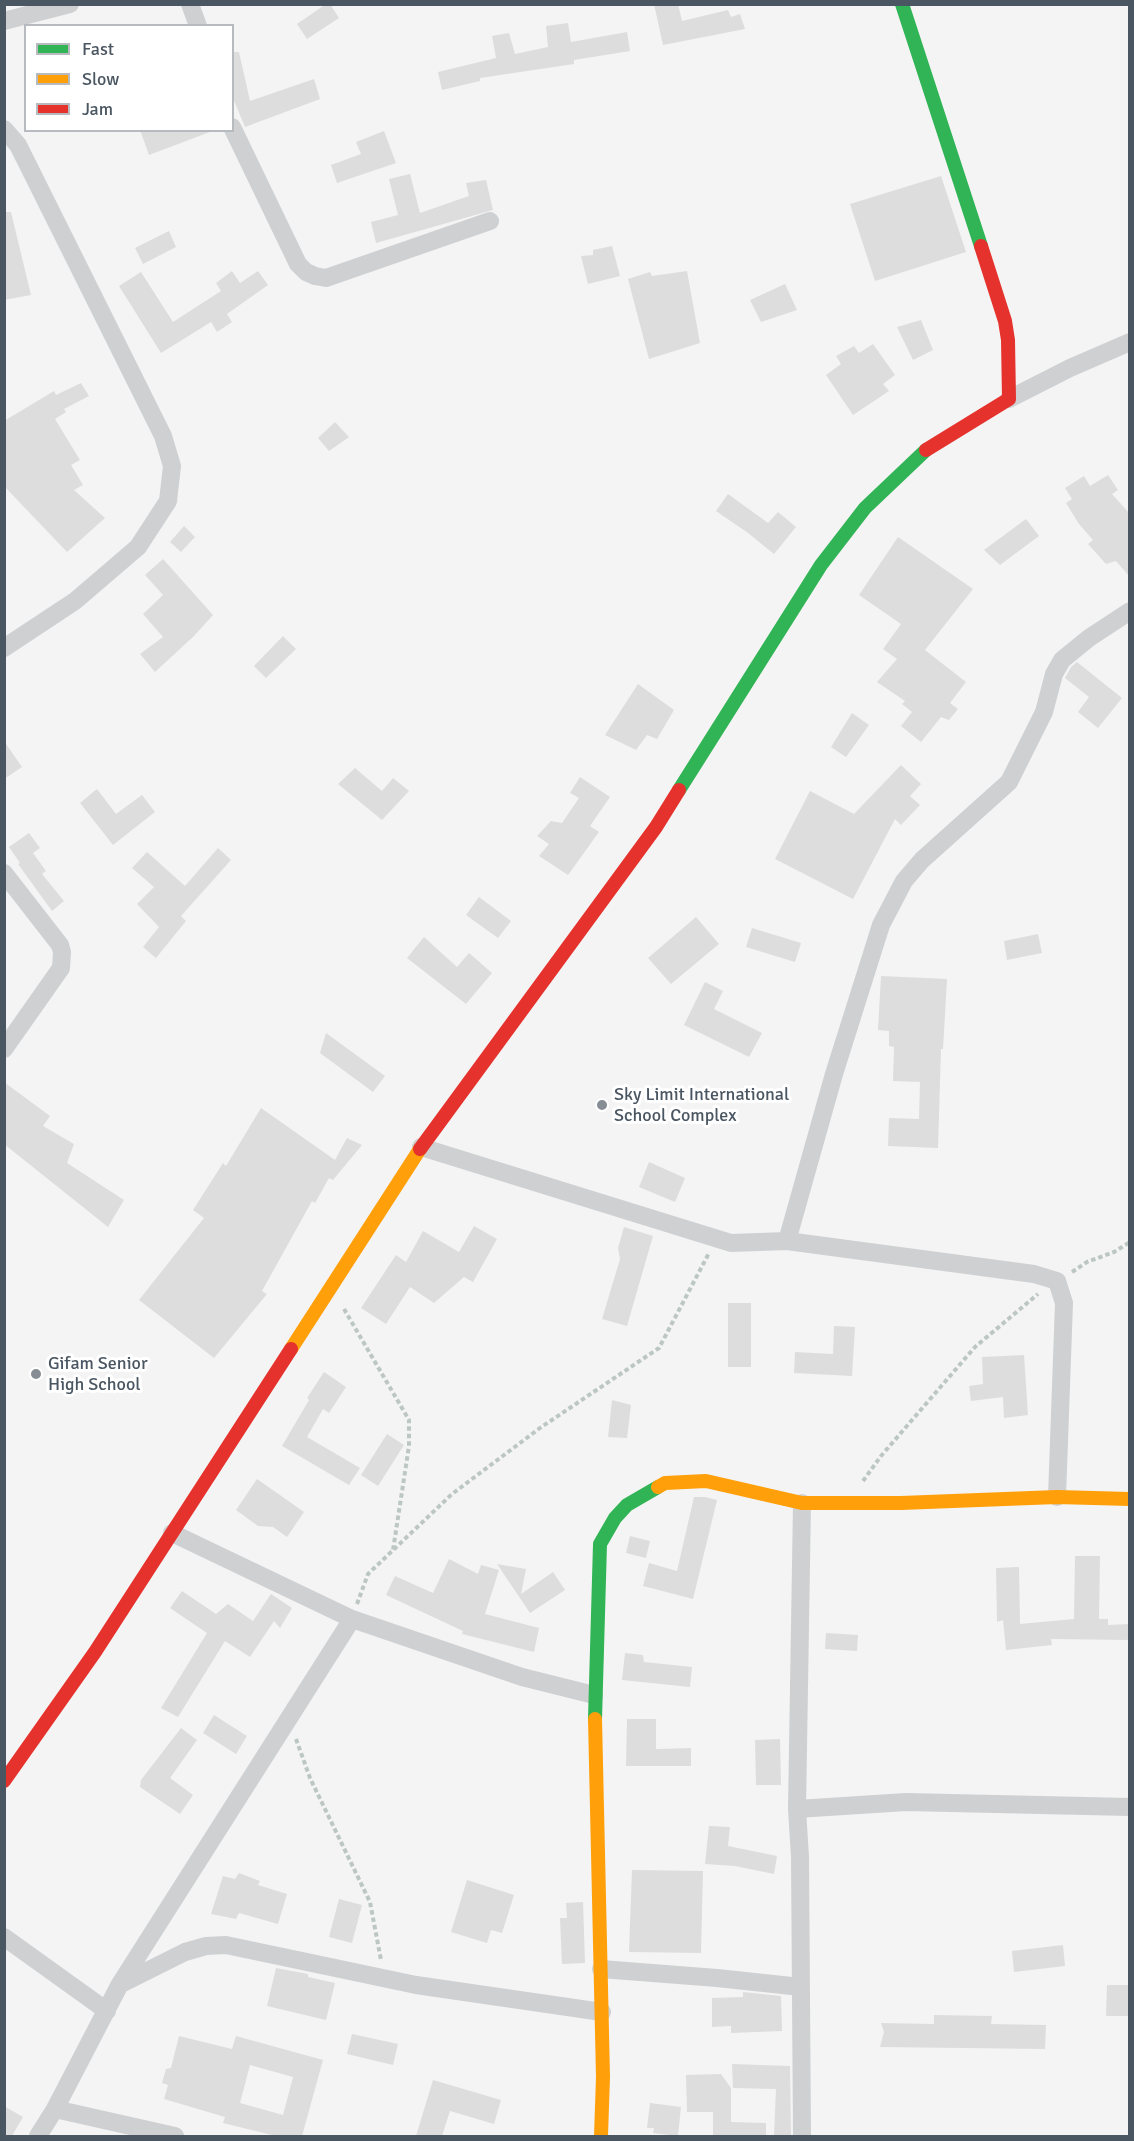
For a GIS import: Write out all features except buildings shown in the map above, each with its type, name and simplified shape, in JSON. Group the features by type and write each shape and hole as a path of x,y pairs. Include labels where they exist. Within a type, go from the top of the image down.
{"street":[{"path":"4,21 70,4"},
{"path":"190,4 197,24"},
{"path":"902,4 1005,321 1008,340 1009,399"},
{"path":"4,129 18,145 163,436 172,466 168,501 138,547 75,602 4,648"},
{"path":"234,131 298,264 306,272 315,276 326,278 490,221"},
{"path":"4,1781 95,1652 422,1147 656,827 821,565 887,486 925,451 1009,399 1070,368 1130,342"},
{"path":"787,1241 834,1074 878,937 904,881 922,860 1009,782 1044,712 1054,674 1062,660 1130,610"},
{"path":"4,873 60,945 62,952 61,968 4,1049"},
{"path":"422,1147 731,1243 787,1241 1034,1274 1057,1281 1064,1303 1057,1497"},
{"path":"601,2136 602,2012 594,1695 600,1544 615,1518 627,1505 665,1483 706,1481 802,1503 1057,1497 1130,1499"},
{"path":"802,1503 797,1809 800,1857 802,2136"},
{"path":"172,1533 352,1618 522,1677 594,1695"},
{"path":"38,2136 55,2109 120,1984 352,1618"},
{"path":"797,1809 906,1802 1130,1807"},
{"path":"4,1937 107,2011"},
{"path":"120,1984 185,1952 206,1946 226,1945 416,1985 602,2012"},
{"path":"601,1969 801,1987"},
{"path":"55,2109 175,2136"}],"path":[{"path":"352,1618 368,1574 461,1487 540,1428 659,1348 717,1239"},
{"path":"847,1503 880,1456 975,1347 1035,1296 1057,1281 1087,1262 1114,1252 1130,1242"},
{"path":"334,1281 345,1314 409,1420 409,1446 393,1550"},
{"path":"288,1719 310,1778 370,1902 384,1979"}],"traffic: fast":[{"path":"902,4 981,246"},
{"path":"679,790 821,565 865,508 926,450"},
{"path":"595,1719 600,1544 615,1518 627,1505 658,1487"}],"traffic: slow":[{"path":"291,1349 420,1149"},
{"path":"658,1487 665,1483 706,1481 802,1503 901,1503 1057,1497 1130,1499"},
{"path":"595,1719 603,2077 601,2136"}],"traffic: jam":[{"path":"926,450 1009,399 1008,340 1005,321 981,246"},
{"path":"420,1149 656,827 679,790"},
{"path":"4,1781 95,1652 291,1349"}],"place":[{"name":"Sky Limit International School Complex","path":"602,1105"},
{"name":"Gifam Senior High School","path":"36,1374"}]}
